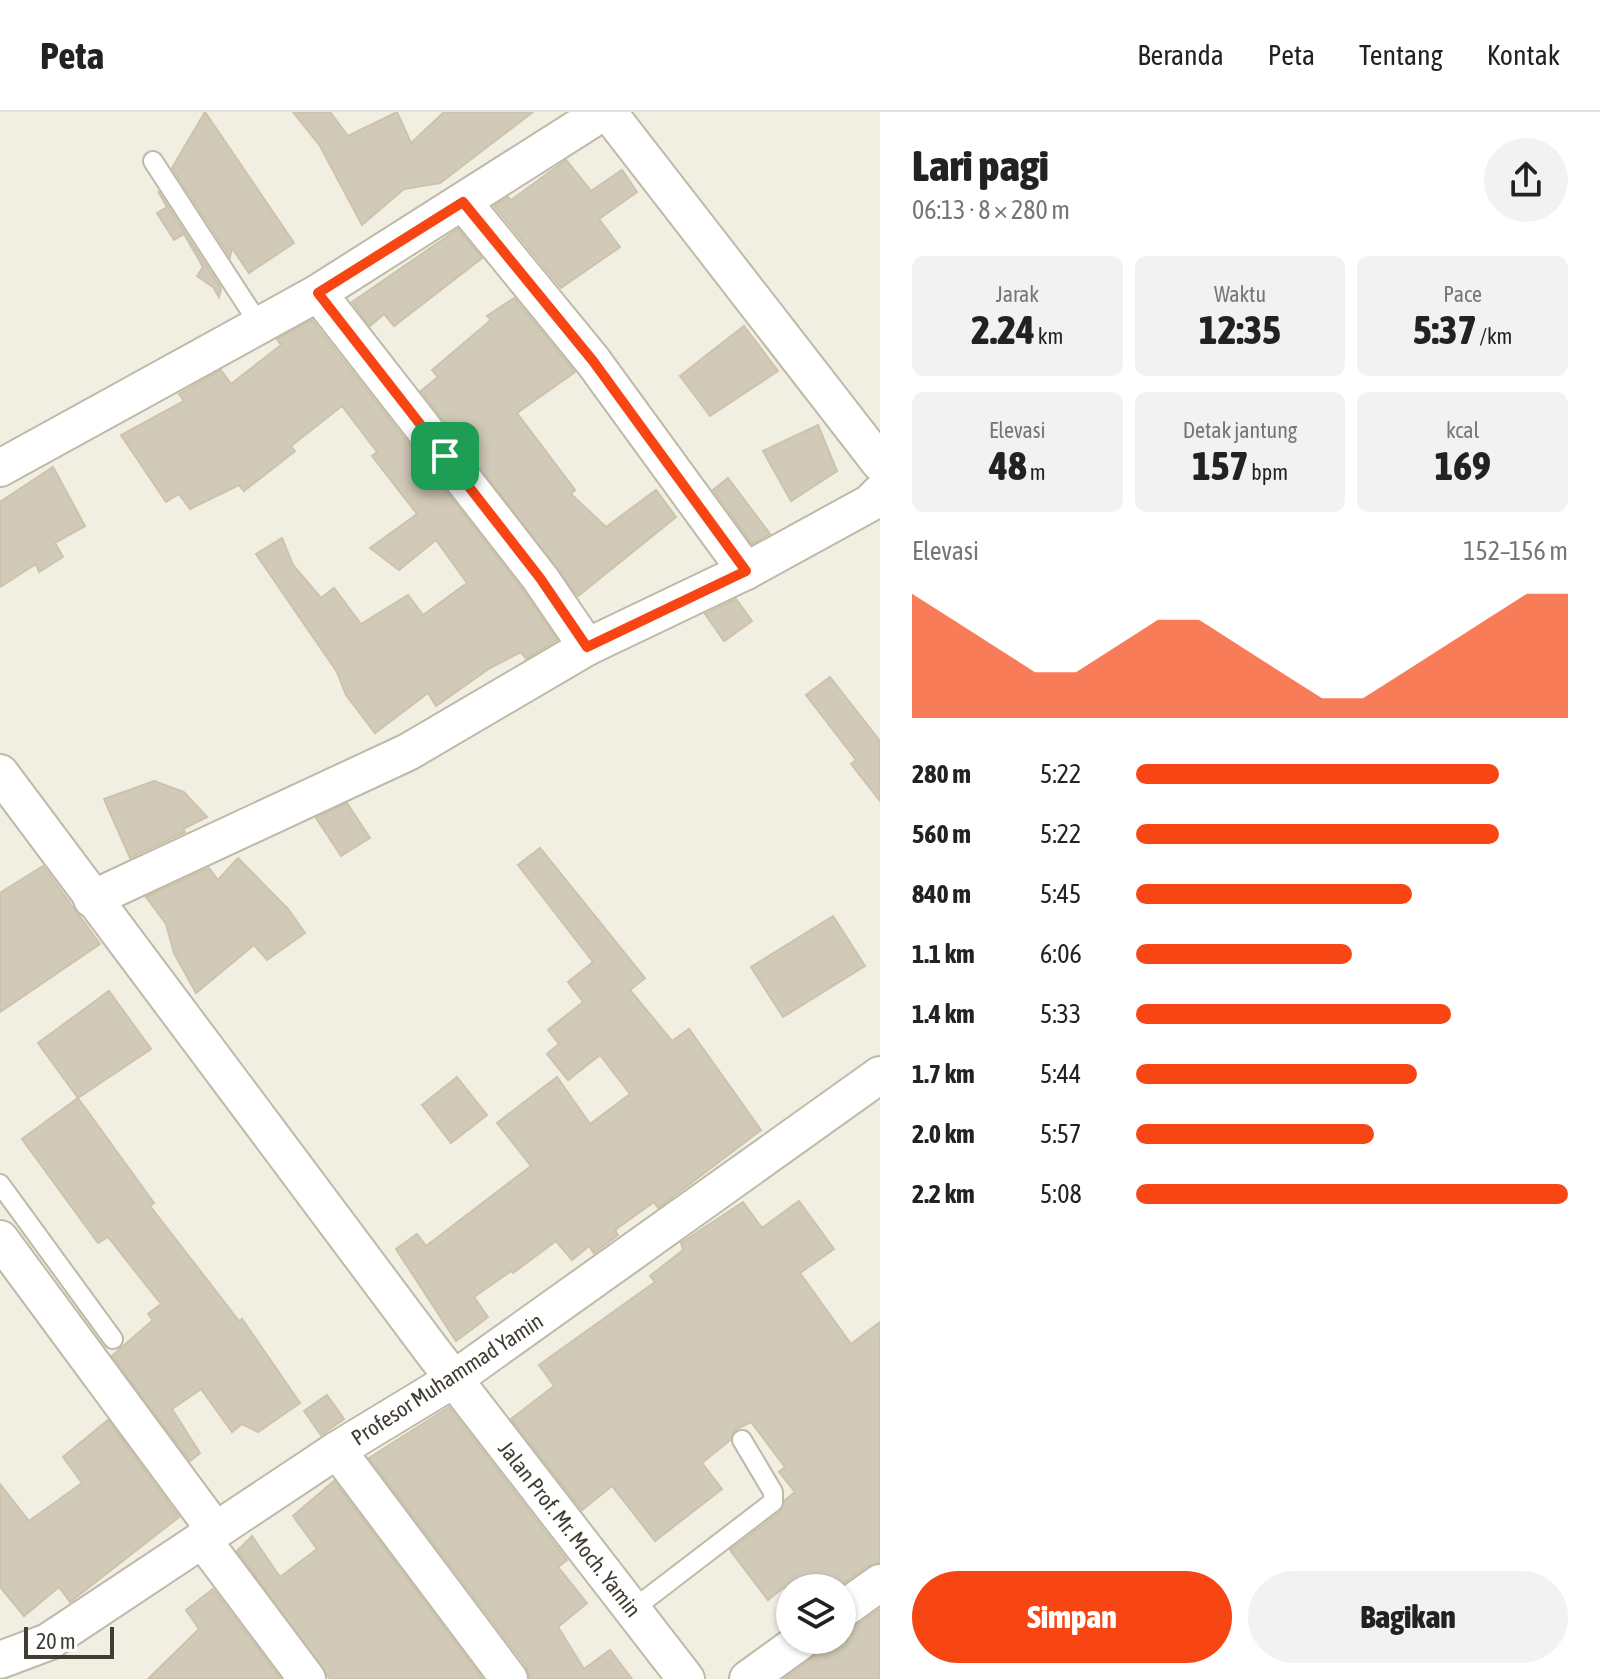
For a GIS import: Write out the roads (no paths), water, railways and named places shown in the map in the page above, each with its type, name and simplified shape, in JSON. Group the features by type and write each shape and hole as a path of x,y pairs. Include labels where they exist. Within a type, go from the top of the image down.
{"street":[{"path":"0,468 318,293 598,117 880,463"},
{"path":"463,202 593,361 746,571"},
{"path":"318,293 540,578 587,647"},
{"path":"92,899 408,752 587,647 746,571 870,503 880,493"},
{"name":"Jalan Prof. Mr. Moch. Yamin","path":"0,773 454,1379 686,1679"},
{"name":"Profesor Muhammad Yamin","path":"0,1660 48,1642 337,1450 454,1379 880,1075"},
{"path":"19,1247 85,1328 208,1534 307,1679"},
{"path":"337,1450 509,1679"},
{"path":"856,1600 880,1583"},
{"path":"748,1679 783,1654"}],"lane":[{"path":"153,161 259,324"},
{"path":"0,1184 19,1247"},
{"path":"85,1328 113,1339"},
{"path":"632,1610 773,1502 773,1492 742,1440"}]}
